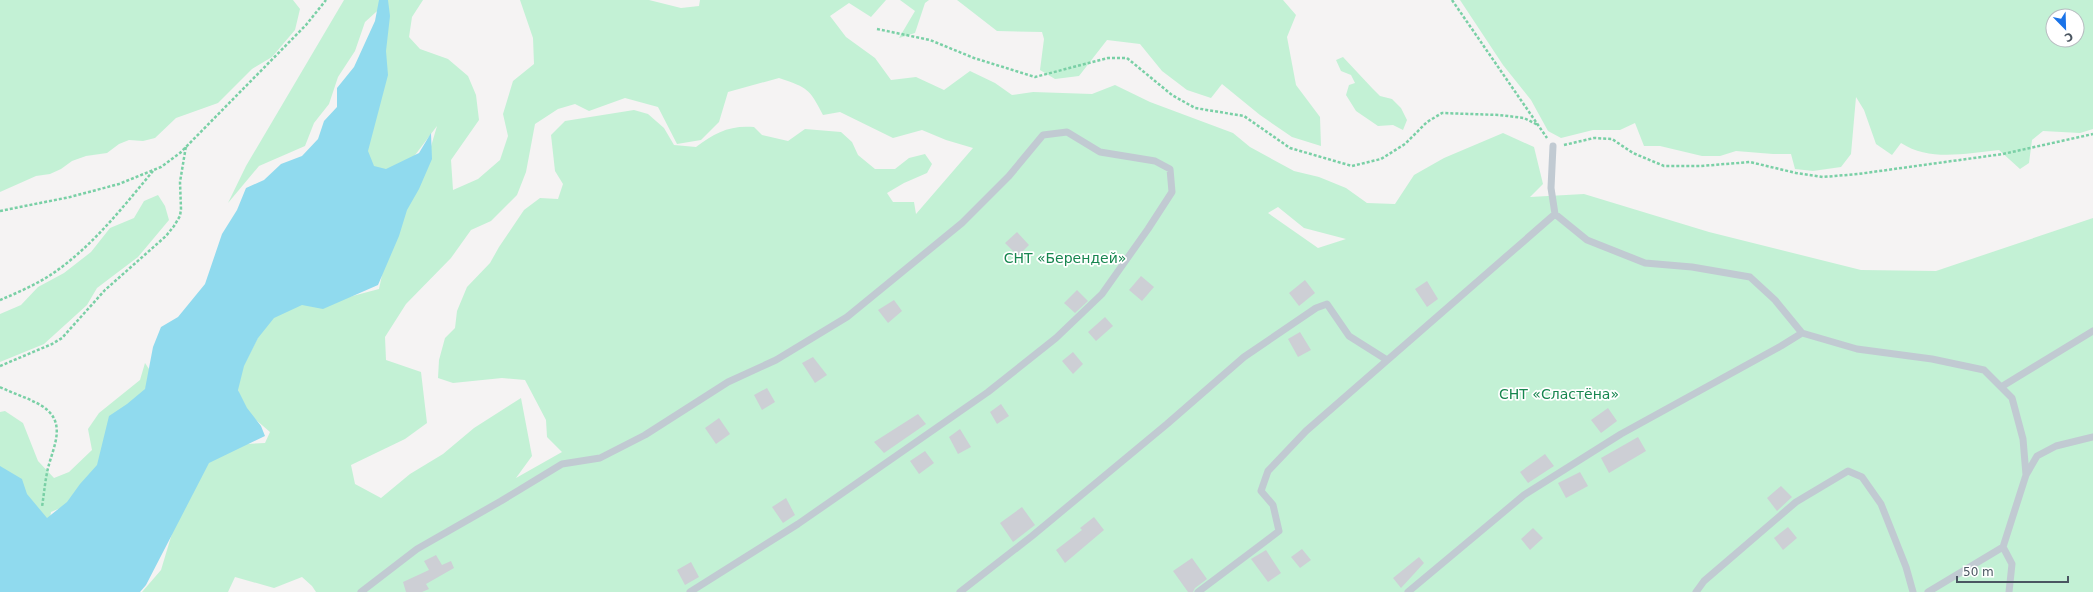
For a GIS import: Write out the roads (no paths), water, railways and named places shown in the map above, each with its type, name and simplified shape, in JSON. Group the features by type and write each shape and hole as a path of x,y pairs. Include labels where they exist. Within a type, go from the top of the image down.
{"lane":[{"path":"361,592 417,549 562,464 600,458 645,435 728,382 776,360 847,317 962,223 1008,176 1043,135 1067,132 1100,152 1156,161 1170,169 1172,192 1148,228 1102,294 1056,338 988,392 805,520 690,592"},
{"path":"1553,146 1551,188 1555,214 1587,240 1645,263 1692,267 1750,277 1775,300 1802,332 1857,349 1932,359 1984,370 2012,398 2023,439 2026,475"},
{"path":"1198,592 1279,531 1273,505 1261,491 1268,471 1306,430 1555,214"},
{"path":"960,592 1069,505 1244,357 1316,308 1327,304 1349,336 1387,360"},
{"path":"2001,387 2093,331"},
{"path":"1408,592 1524,495 1621,434 1781,346 1802,332"},
{"path":"1928,592 2002,547 2026,475 2036,456 2056,446 2093,437"},
{"path":"1696,592 1704,581 1796,502 1848,471 1862,477 1881,504 1906,567 1913,592"},
{"path":"2002,547 2012,564 2009,592"}],"water":[{"path":"379,0 388,0 390,16 386,51 388,75 368,151 374,166 386,169 419,153 431,133 432,159 419,189 407,210 399,236 378,285 323,309 302,305 274,318 258,338 244,366 238,390 247,408 261,426 265,436 209,463 146,585 140,592 0,592 0,466 22,479 27,494 47,518 67,502 80,484 97,465 109,416 127,404 145,389 153,347 161,327 178,317 205,284 222,234 237,210 246,188 264,180 281,164 302,156 318,139 324,121 337,107 337,88 354,67 375,21"}],"park label":[{"name":"СНТ «Берендей»","path":"1065,258"},
{"name":"СНТ «Сластёна»","path":"1559,394"}]}
